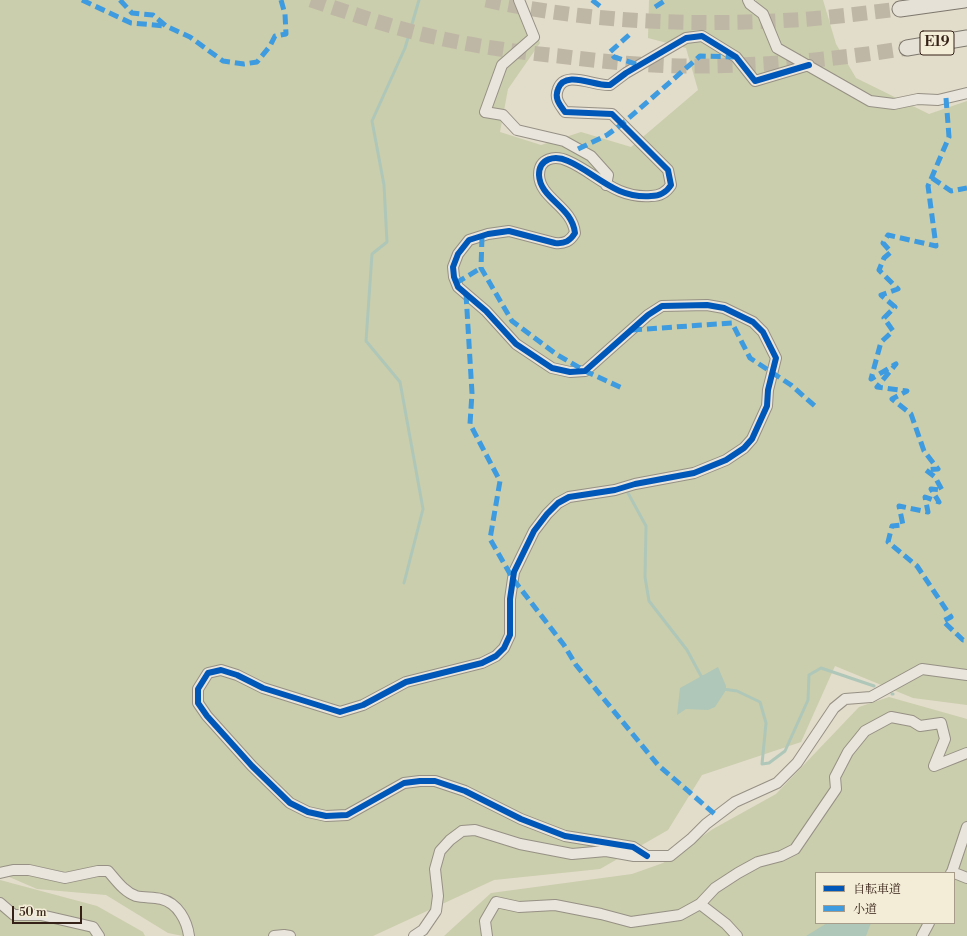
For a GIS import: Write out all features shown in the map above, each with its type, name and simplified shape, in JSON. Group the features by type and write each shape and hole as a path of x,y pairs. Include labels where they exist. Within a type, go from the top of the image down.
{"highway":[{"path":"900,9 964,0"},
{"name":"E19","path":"907,48 967,38"}],"street":[{"path":"519,0 534,37 502,65 485,112 503,115 516,130 564,141 591,156 608,175 606,184"},
{"path":"748,0 750,4 763,14 777,48 870,101 894,104 918,99 938,100 967,93"},
{"path":"647,856 633,847 565,836 521,819 465,791 435,782 420,781 404,783 347,815 326,816 308,812 290,803 252,766 207,716 198,702 198,689 208,673 221,670 237,675 263,688 340,712 363,705 406,682 482,663 496,656 504,648 510,635 510,599 514,572 534,531 558,503 579,494 615,490 635,484 694,473 726,460 744,448 752,439 767,406 768,390 776,358 763,332 753,322 724,308 707,305 662,306 648,315 585,371 570,372 552,368 516,344 486,311 458,287 454,277 454,267 458,254 469,240 488,234 509,231 563,244 571,239 575,233 571,218 540,183 539,169 547,159 552,158 569,161 606,184 631,195 658,196 669,189 671,180 668,170 612,114 565,112 558,104 557,93 558,88 566,80 574,79 610,85 626,73 686,38 702,36 736,57 755,81 809,65"},
{"path":"414,936 423,930 436,911 438,896 435,869 440,851 450,840 462,832 475,830 520,844 572,854 606,851 647,856 670,856 691,839 706,824 735,802 777,783 797,763 834,708 845,700 871,697 922,669 967,675"},
{"path":"487,936 485,921 496,902 519,907 555,905 632,922 680,915 700,904 715,888 738,873 758,862 781,856 795,849 836,789 835,777 848,752 865,731 891,717 912,721 920,726 940,723 945,739 934,766 967,753"},
{"path":"951,872 967,827"},
{"path":"0,873 13,870 29,870 66,878 98,871 108,871 121,886 135,896 162,899 173,905 188,926 189,936"},
{"path":"955,874 967,878"},
{"path":"0,903 14,915 41,915 92,928 99,936"},
{"path":"700,904 726,924 737,936"},
{"path":"922,936 928,924"},
{"path":"274,936 290,936"}],"shaded area":[{"path":"0,0 523,0 540,43 508,89 500,132 541,145 581,132 631,147 698,90 686,48 648,38 649,0 823,0 836,44 856,78 929,114 967,101 967,705 913,698 835,666 801,742 702,775 668,830 600,869 494,880 373,936 183,936 168,933 106,895 37,889 0,873"},
{"path":"718,667 726,686 726,690 715,707 708,710 686,709 677,715 680,688"},
{"path":"889,697 967,719 967,936 444,936 491,893 632,874 663,863 713,829 776,794 859,707"},
{"path":"0,880 97,906 143,932 145,936 0,936"},
{"path":"825,924 871,924 866,936 806,936"}],"waterway":[{"path":"404,583 423,509 400,382 366,341 372,254 387,242 384,185 372,121 405,48 419,0"},
{"path":"628,493 646,526 645,577 649,601 687,650 701,676 704,678"},
{"path":"723,689 737,691 760,702 766,723 762,764 769,763 785,751 808,700 809,675 821,668 874,686"}],"tunnel":[{"path":"311,0 391,26 484,47 632,64 687,66 781,63 907,48"},
{"path":"486,0 601,18 678,22 756,22 794,20 900,9"}],"marked path":[{"path":"82,0 131,23 166,26"},
{"path":"120,0 132,13 153,15 166,26 190,37 223,61 244,64 257,62 270,46 275,36 286,34 285,14 281,0"},
{"path":"592,0 601,7"},
{"path":"655,7 666,0"},
{"path":"629,35 610,52 614,57 639,65"},
{"path":"578,149 607,135 622,124 700,56 734,57"},
{"path":"946,98 949,137 928,186 936,246 888,235 883,243 891,252 884,258 879,270 898,289 881,295 895,307 884,318 893,331 881,342 871,379 896,364 877,387 907,391 892,399 911,414 924,451 938,469 926,470 935,477 942,490 931,489 939,502 925,497 928,512 899,506 903,525 892,526 888,542 917,566 951,617 943,621 963,640 967,640"},
{"path":"932,178 951,191 967,188"},
{"path":"482,237 481,268 512,321 556,354 585,371 624,389"},
{"path":"456,283 481,268"},
{"path":"466,294 472,393 470,424 500,481 490,539 513,579 564,645 576,665 658,765 717,816"},
{"path":"632,330 732,323 750,358 791,385 816,407"}],"cycle path":[{"path":"647,856 633,847 565,836 521,819 465,791 435,781 404,783 347,815 326,816 308,812 290,803 252,766 207,716 198,703 198,689 208,673 221,670 237,675 263,688 340,712 363,705 406,682 482,663 496,656 504,648 510,635 510,599 514,572 534,531 558,503 569,497 615,490 635,484 694,473 726,460 744,448 752,439 767,406 768,390 776,358 763,332 753,322 724,308 707,305 662,306 648,315 585,371 570,372 552,368 516,344 486,311 458,287 454,277 453,267 458,254 469,240 488,234 509,231 555,243 564,242 571,238 575,233 573,224 563,209 550,197 541,183 539,175 540,169 549,159 558,158 568,161 606,184 638,196 662,194 671,185 668,170 612,114 565,112 558,102 557,93 562,83 567,80 574,79 610,85 626,73 686,38 702,36 736,57 755,81 809,65"}]}
